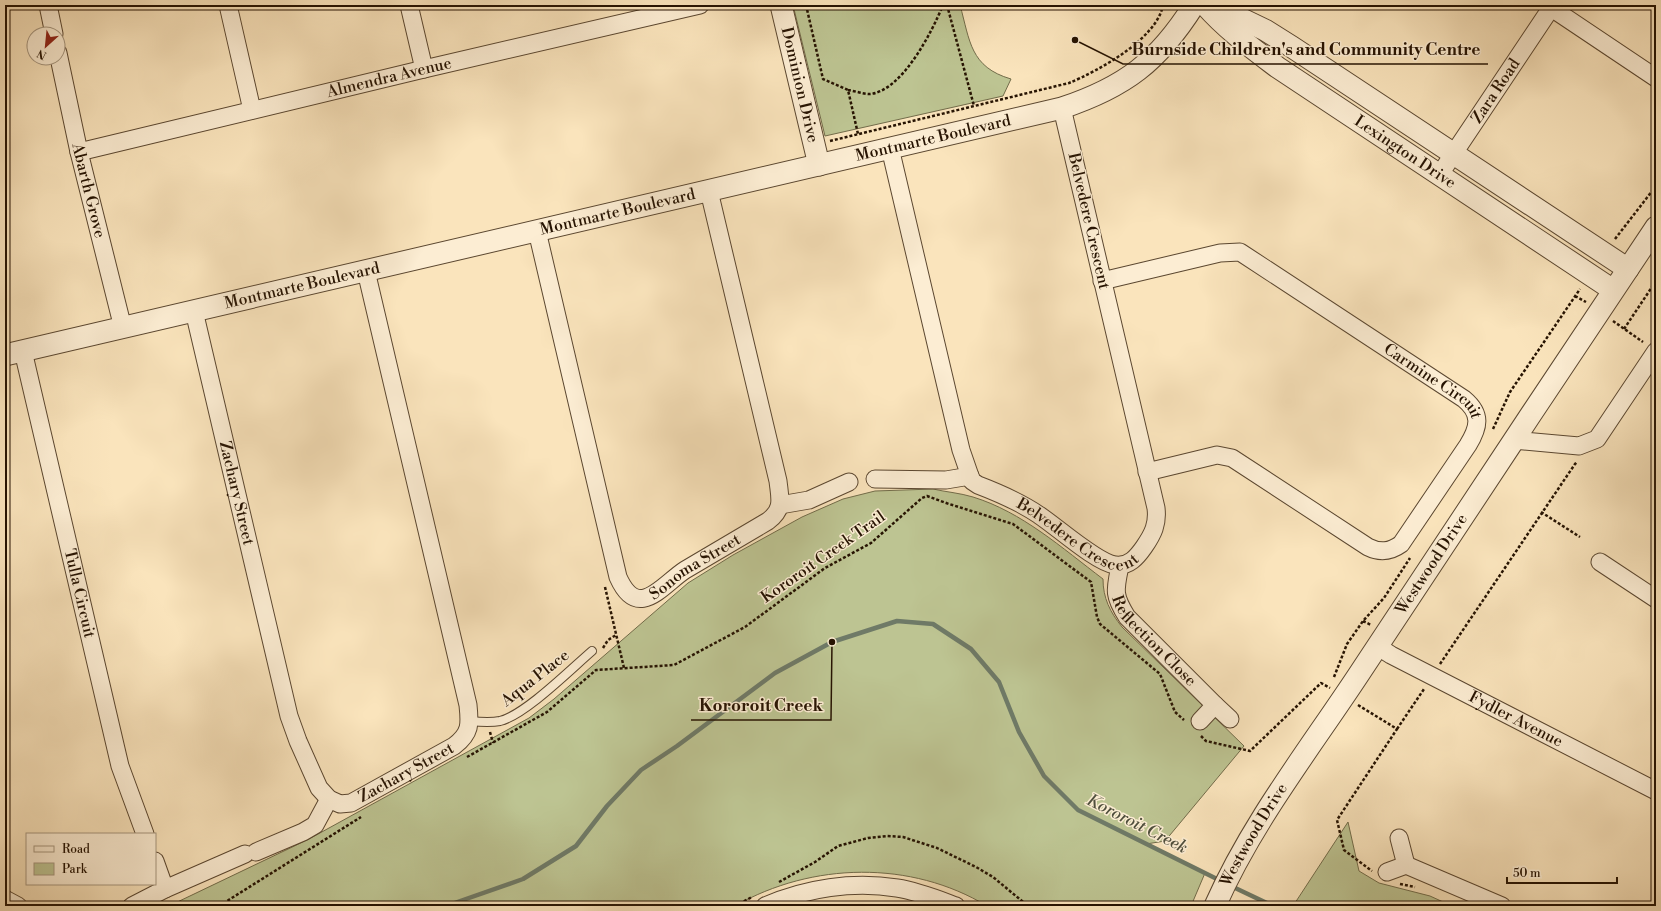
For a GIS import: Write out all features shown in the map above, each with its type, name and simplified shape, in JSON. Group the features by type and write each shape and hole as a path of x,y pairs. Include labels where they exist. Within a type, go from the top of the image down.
{"street":[{"path":"48,5 52,26"},
{"path":"228,5 252,110"},
{"path":"409,5 424,69"},
{"name":"Almendra Avenue","path":"79,152 424,69 700,5"},
{"name":"Dominion Drive","path":"781,5 819,165"},
{"name":"Montmarte Boulevard","path":"14,353 1062,108 1100,95 1135,73 1164,46 1176,32 1194,5"},
{"name":"Lexington Drive","path":"1205,5 1241,39 1277,67 1614,290"},
{"name":"Lexington Drive","path":"1213,5 1265,30 1628,269"},
{"path":"1549,6 1656,78"},
{"name":"Zara Road","path":"1440,174 1549,6"},
{"name":"Abarth Grove","path":"61,66 79,152 123,328"},
{"name":"Belvedere Crescent","path":"970,476 975,484 1003,495 1038,514 1102,562 1120,566 1127,564 1138,556 1151,538 1156,524 1156,508 1062,108"},
{"path":"875,479 946,480 970,476 961,450 890,148"},
{"path":"709,191 778,481 780,505 809,500 849,482"},
{"name":"Westwood Drive","path":"1215,906 1257,825 1344,697 1656,227"},
{"name":"Sonoma Street","path":"538,231 617,572 621,584 627,591 639,598 652,596 685,570 768,521 777,512 780,505"},
{"name":"Carmine Circuit","path":"1102,280 1220,253 1240,252 1464,399 1472,406 1476,413 1477,429 1471,440 1401,544 1388,551 1375,550 1368,547 1232,458 1217,455 1147,472"},
{"name":"Zachary Street","path":"194,311 289,716 298,741 319,788 329,799 340,804 351,803 458,743 466,734 469,720 468,705 366,271"},
{"path":"1514,440 1579,446 1597,440 1656,352"},
{"name":"Tulla Circuit","path":"14,353 120,766 145,833"},
{"path":"1600,562 1656,599"},
{"name":"Reflection Close","path":"1120,566 1116,588 1118,603 1127,617 1215,705"},
{"name":"Fydler Avenue","path":"1377,646 1656,791"},
{"path":"1194,724 1215,705 1230,719"},
{"path":"132,906 165,889 303,832 315,824 329,799"},
{"path":"1399,838 1406,865"},
{"path":"156,864 165,889"},
{"path":"1387,877 1406,865"},
{"path":"1406,865 1502,906"},
{"path":"761,900 783,898 809,891 854,886 897,888 956,906"},
{"path":"5,899 18,906"}],"lane":[{"name":"Aqua Place","path":"469,720 488,723 506,719 529,704 592,651"}],"path":[{"path":"806,5 823,79 848,90 869,94 877,92 890,85 900,77 928,37 943,5"},
{"path":"947,5 974,106"},
{"path":"814,145 1069,83 1104,67 1121,55 1150,30 1162,12 1163,5"},
{"path":"848,90 862,154"},
{"path":"1604,254 1656,186"},
{"path":"1624,329 1656,281"},
{"path":"1575,296 1600,311 1656,352"},
{"path":"1416,887 1387,877 1344,850 1337,820 1433,676 1445,655 1451,649 1542,512 1575,464 1582,460"},
{"name":"Kororoit Creek Trail","path":"466,758 547,712 596,670 674,665 745,627 825,568 871,543 922,498 927,496 1013,524 1091,582 1097,617 1100,624 1160,674 1175,712 1194,724 1206,741 1250,751 1322,683 1397,729"},
{"path":"1542,512 1580,537"},
{"path":"603,581 624,668"},
{"path":"592,651 600,653 608,640 616,635"},
{"path":"219,906 364,816"},
{"path":"776,884 809,866 838,846 868,838 886,836 903,837 937,848 976,867 999,881 1028,906"},
{"path":"735,906 761,900"}],"green space":[{"path":"793,5 960,5 966,30 979,60 997,74 1011,79 1003,96 825,136"},
{"path":"933,489 973,497 1025,521 1057,543 1103,579 1106,599 1114,616 1122,627 1244,746 1165,841 1146,844 1205,873 1191,906 987,906 958,891 926,880 894,874 861,872 829,875 796,881 765,891 735,906 169,906 309,839 529,718 554,699 688,583 733,555 802,517 843,499 875,491"},
{"path":"1348,822 1359,871 1379,883 1430,896 1452,906 1293,906"}],"waterway":[{"name":"Kororoit Creek","path":"446,906 523,879 576,846 607,806 641,770 677,746 775,673 832,642 897,621 933,624 971,649 999,682 1019,732 1044,776 1078,810 1221,881"},
{"name":"Kororoit Creek","path":"1231,886 1273,906"}],"place":[{"name":"Burnside Children's and Community Centre","path":"1075,40"},
{"name":"Kororoit Creek","path":"832,642"}]}
